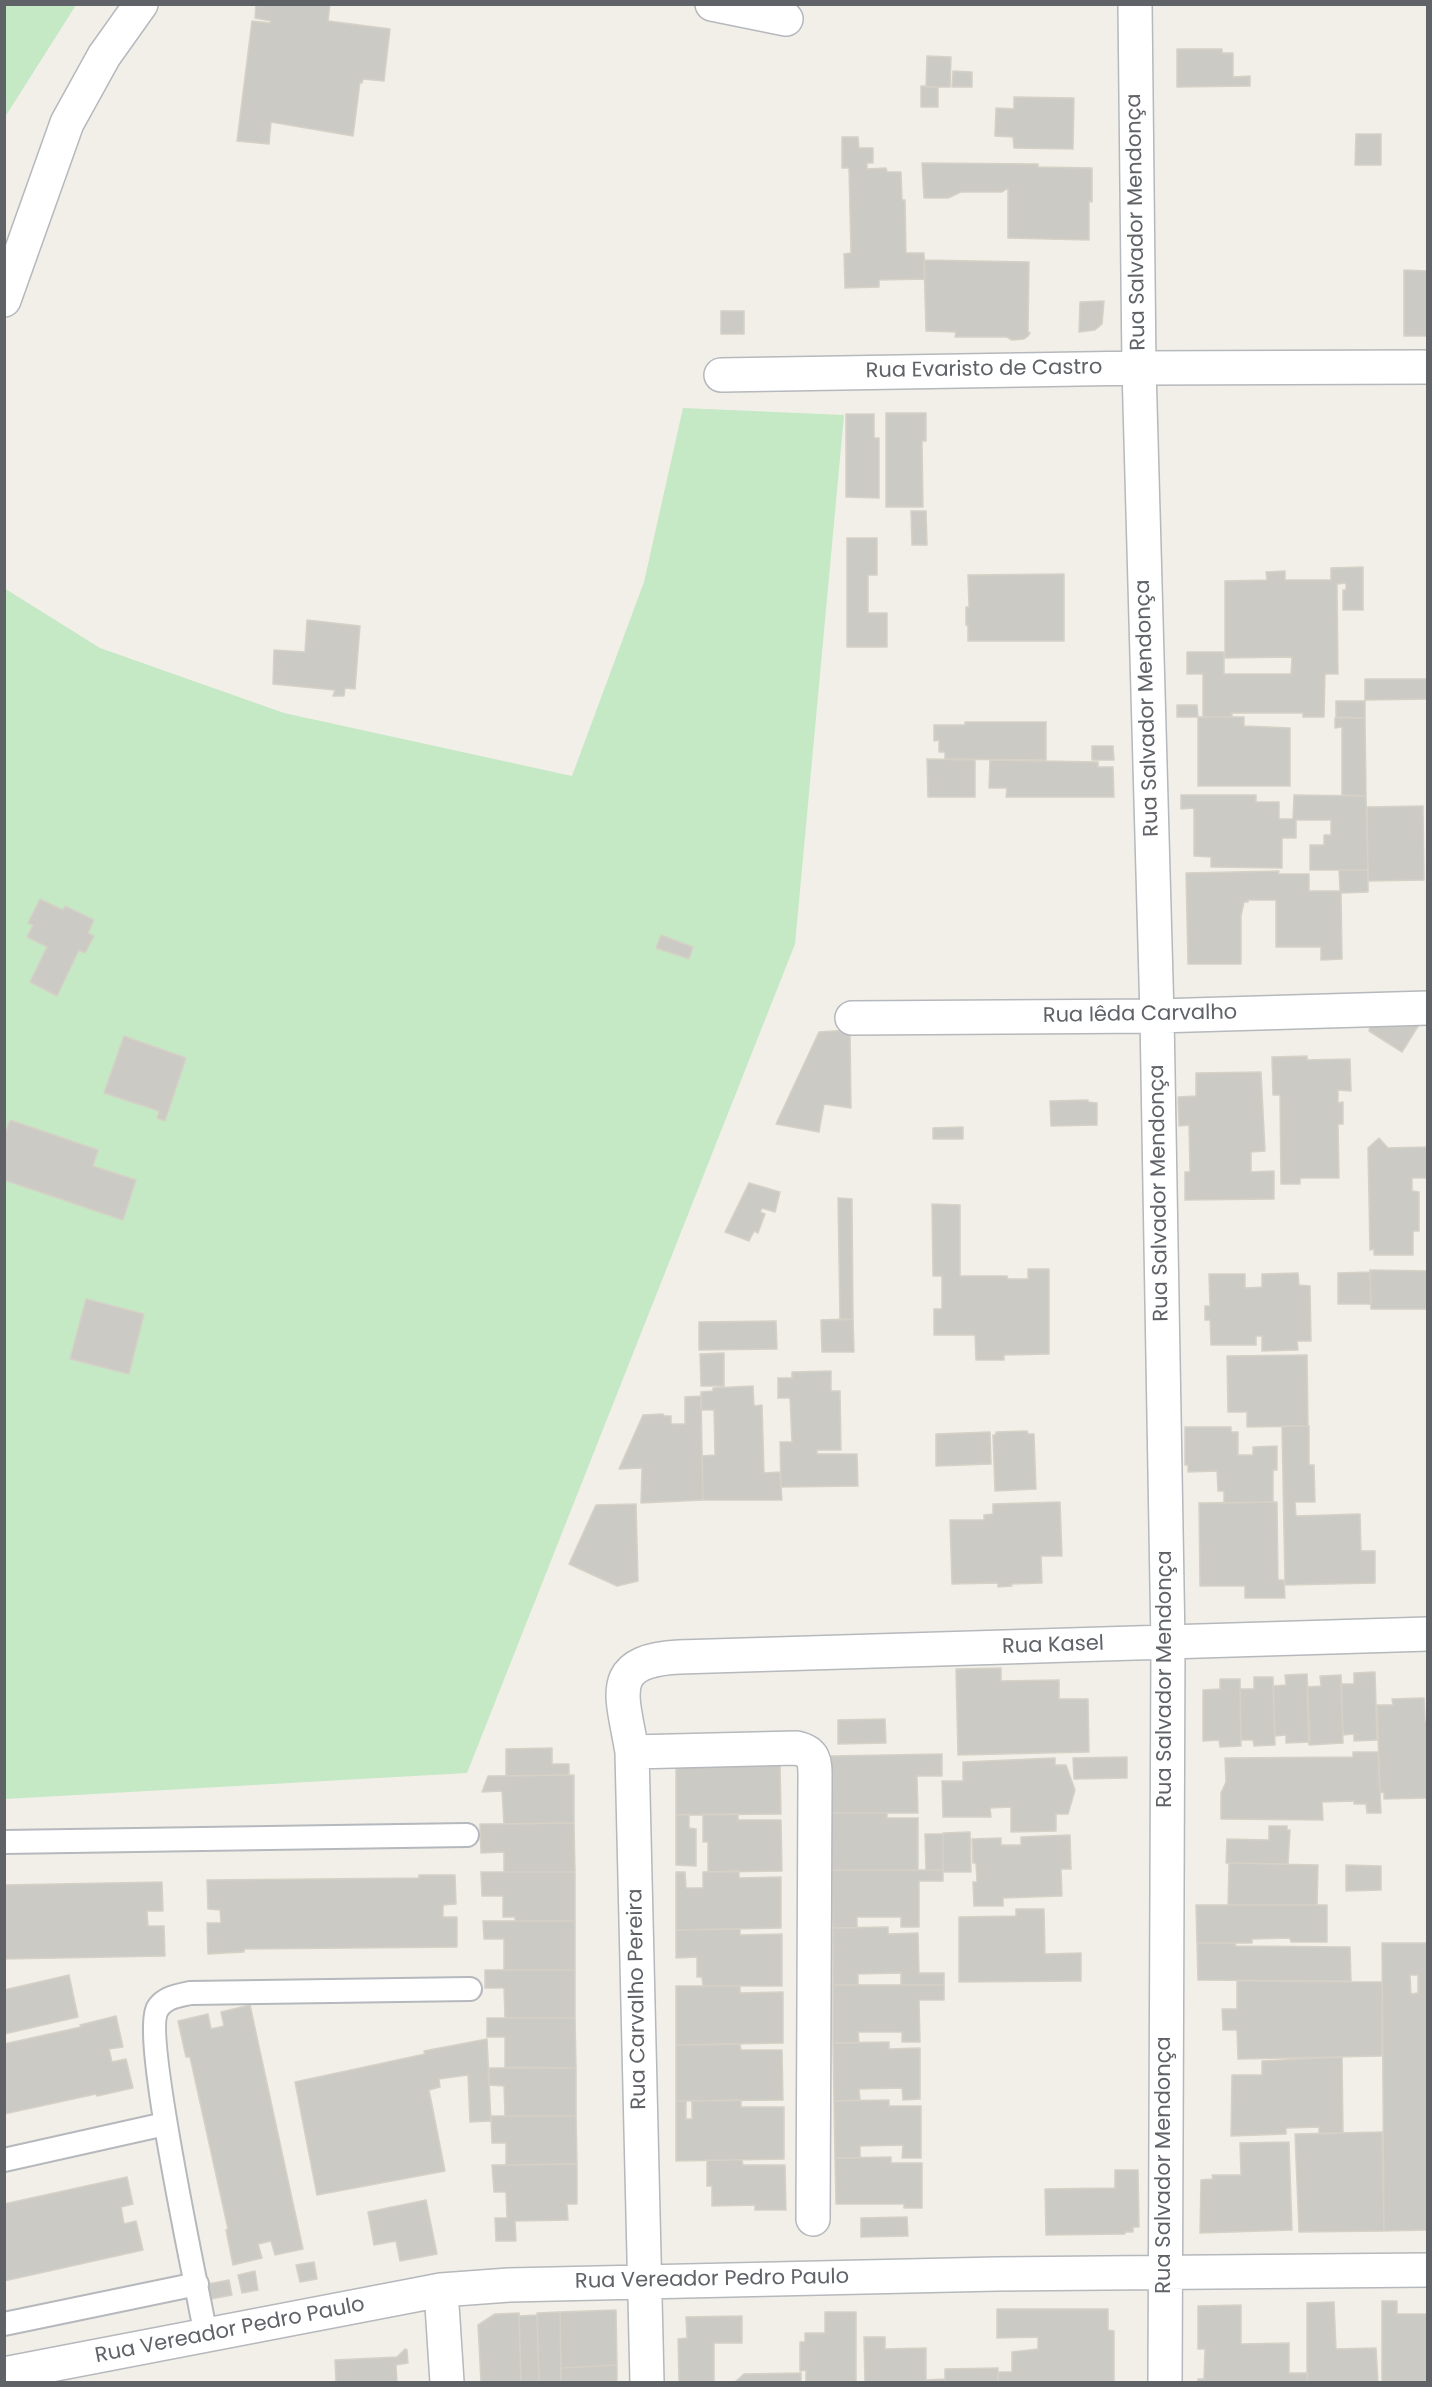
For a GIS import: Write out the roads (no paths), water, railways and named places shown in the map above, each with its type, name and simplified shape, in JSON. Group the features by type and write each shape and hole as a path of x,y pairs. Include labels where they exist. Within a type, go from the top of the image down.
{"street":[{"path":"4,300 67,123 104,56 141,4"},
{"path":"712,4 786,19"},
{"name":"Rua Salvador Mendonça","path":"1135,4 1139,368 1157,1016 1168,1643 1164,2272 1166,2382"},
{"name":"Rua Evaristo de Castro","path":"721,375 1139,368 1428,367"},
{"name":"Rua Iêda Carvalho","path":"852,1018 1157,1016 1428,1008"},
{"name":"Rua Kasel","path":"679,1657 1428,1634"},
{"name":"Rua Carvalho Pereira","path":"647,2382 632,1752 622,1695 625,1678 636,1665 679,1657"},
{"path":"632,1752 796,1748 806,1750 813,1756 815,1766 813,2219"},
{"name":"Rua Vereador Pedro Paulo","path":"4,2374 441,2290 592,2281 1428,2270"},
{"path":"441,2290 447,2382"}],"lane":[{"path":"4,1842 467,1835"},
{"path":"206,2336 165,2124 154,2032 157,2009 169,1998 190,1993 470,1989"},
{"path":"4,2160 165,2124"},
{"path":"4,2324 197,2284"}]}
